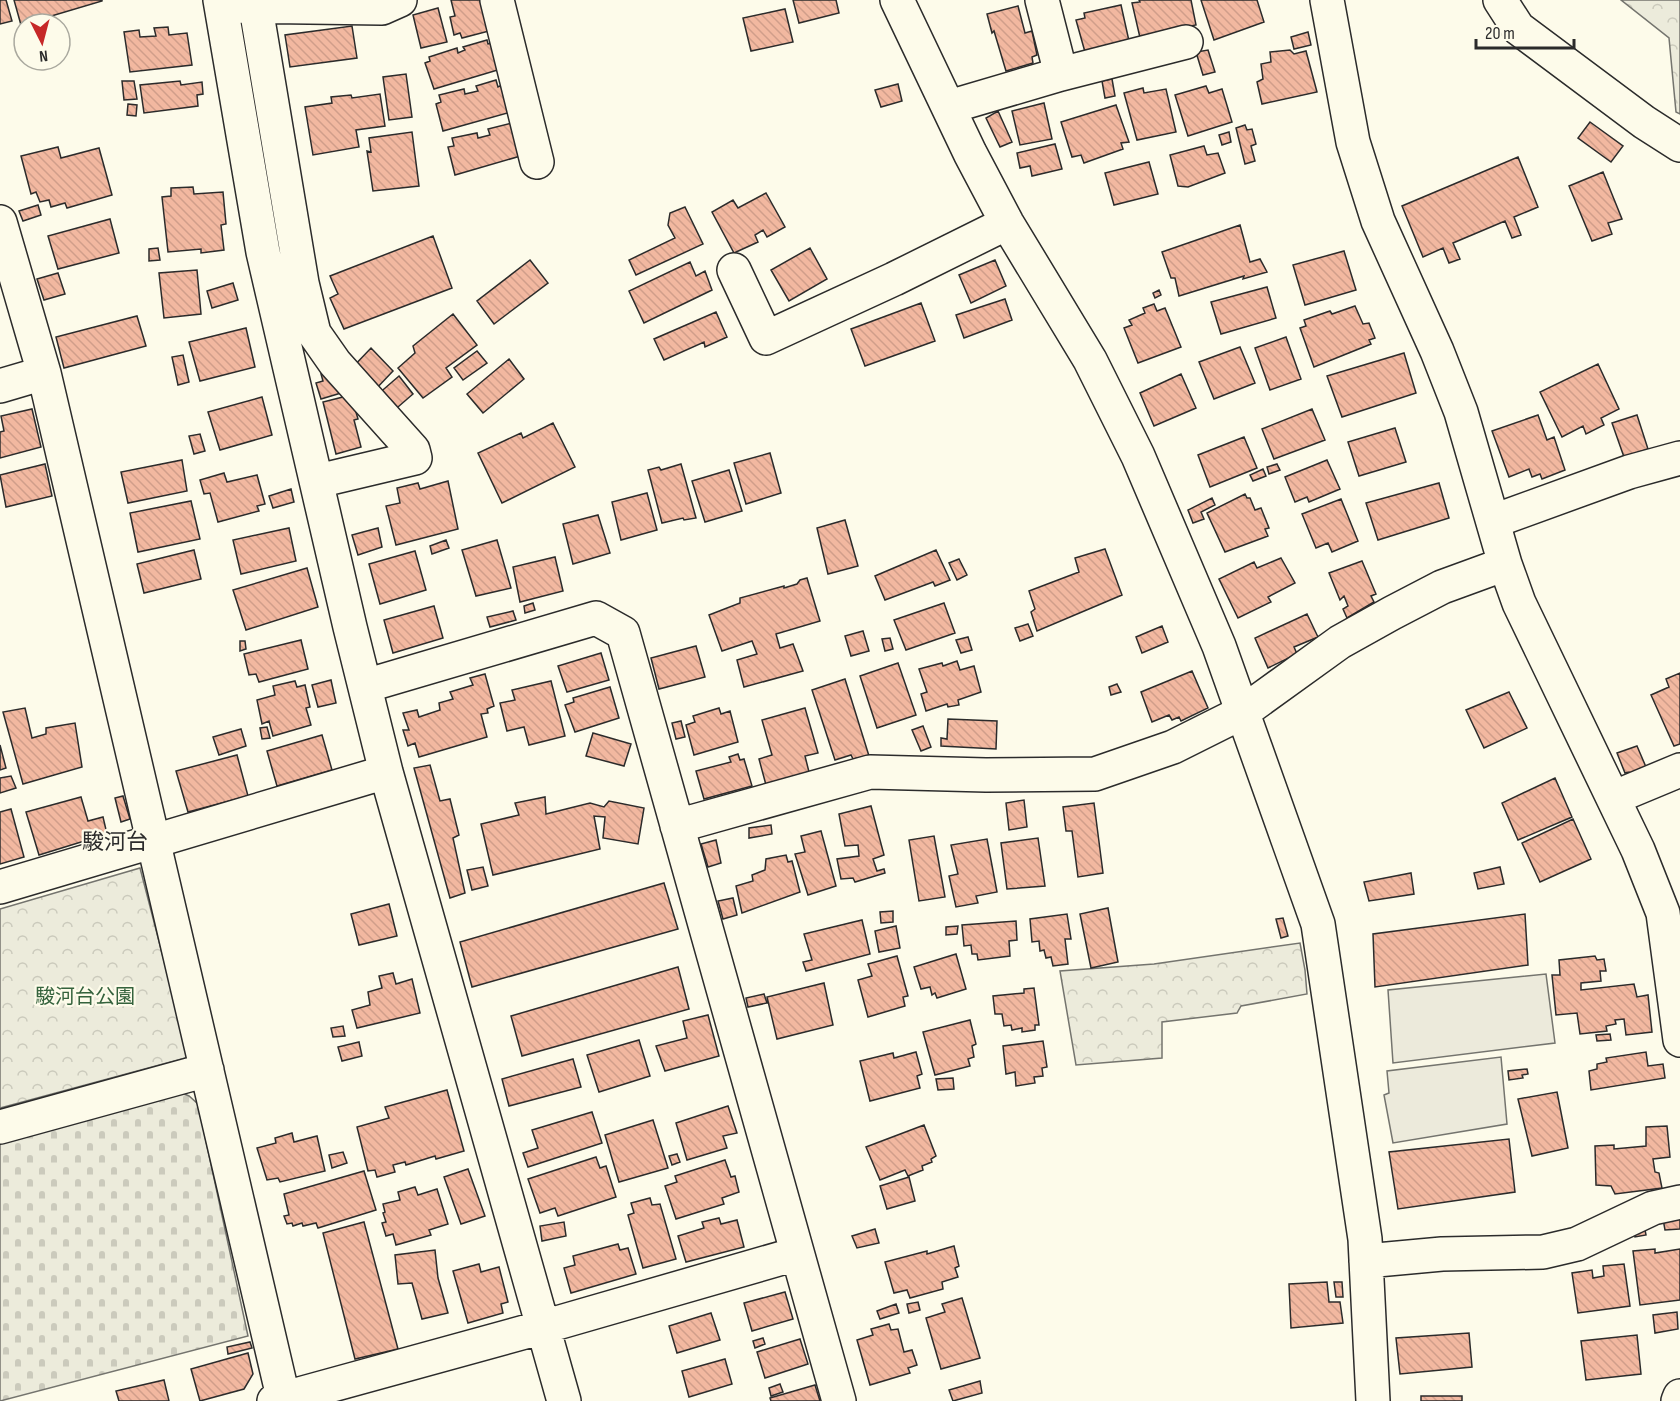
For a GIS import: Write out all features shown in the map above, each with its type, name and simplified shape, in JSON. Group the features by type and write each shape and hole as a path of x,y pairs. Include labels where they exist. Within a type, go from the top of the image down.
{"street":[{"path":"400,0 382,8 256,8 220,3 263,252 386,772 564,1401"},
{"path":"497,0 537,162"},
{"path":"897,0 970,153 1007,223 1090,360 1138,456 1219,646 1318,924 1365,1239 1373,1401"},
{"path":"1042,0 1060,74"},
{"path":"1327,0 1353,142 1378,221 1437,351 1461,412 1505,564 1519,603 1638,850 1663,913 1680,1040"},
{"path":"1500,0 1518,28 1644,122 1680,145"},
{"path":"256,8 303,283 314,333 335,363 412,450 415,458 318,481"},
{"path":"949,107 1060,74 1186,42"},
{"path":"0,222 44,373 152,843 207,1070 280,1400 796,1254"},
{"path":"734,270 766,338 884,284 1007,223"},
{"path":"0,386 44,373"},
{"path":"1494,521 1629,472 1680,458"},
{"path":"677,826 870,772 986,776 1095,774 1173,747 1242,712 1340,642 1382,618 1442,587 1505,564"},
{"path":"365,686 596,618 623,633 839,1401"},
{"path":"1613,798 1680,770"},
{"path":"0,887 386,772"},
{"path":"0,1127 207,1070"},
{"path":"1366,1261 1442,1254 1543,1252 1577,1244 1653,1208 1680,1202"},
{"path":"1678,1401 1680,1396"}],"green space":[{"path":"1621,0 1680,0 1680,114 1676,112 1669,38"},
{"name":"駿河台公園","path":"140,868 189,1057 0,1108 0,909"},
{"path":"1300,943 1307,994 1241,1006 1237,1013 1162,1022 1162,1058 1076,1065 1060,971 1154,964"},
{"path":"178,1091 189,1096 198,1104 248,1336 0,1401 0,1142"}],"shaded area":[{"path":"1546,974 1555,1043 1393,1063 1388,990"},
{"path":"1501,1057 1507,1124 1393,1143 1384,1095 1389,1093 1387,1071"}],"building":[{"path":"0,0 6,0 12,21 0,24"},
{"path":"14,0 102,0 65,12 17,12"},
{"path":"451,0 480,0 489,31 462,38 460,33 454,35 450,17 455,16"},
{"path":"793,0 836,0 839,13 799,23"},
{"path":"1139,0 1191,0 1196,25 1154,33 1141,42 1132,3 1140,2"},
{"path":"1201,0 1257,0 1264,22 1214,40"},
{"path":"1121,5 1129,41 1085,52 1076,20 1085,18 1084,13"},
{"path":"1018,6 1025,33 1032,31 1037,55 1032,57 1033,63 1006,71 987,14"},
{"path":"438,8 447,42 421,48 413,15"},
{"path":"785,9 793,42 751,51 743,18"},
{"path":"352,26 357,58 290,67 285,35"},
{"path":"168,27 169,35 187,33 192,65 130,72 124,32 139,30 140,37 156,36 154,28"},
{"path":"1308,32 1311,45 1294,49 1291,37"},
{"path":"487,40 488,44 494,43 501,69 434,89 425,63 430,61 429,57 457,48 458,53 465,50 463,47"},
{"path":"1208,50 1215,72 1203,75 1196,52"},
{"path":"1290,50 1294,54 1306,51 1317,92 1262,104 1257,82 1263,79 1261,64 1271,62 1270,52"},
{"path":"406,74 412,117 389,120 383,77"},
{"path":"1112,79 1115,96 1105,98 1102,81"},
{"path":"496,80 498,87 504,84 511,112 443,131 436,104 441,102 439,95 464,89 465,94 478,91 476,86"},
{"path":"122,81 134,81 137,99 124,100"},
{"path":"180,81 181,85 202,82 203,94 197,95 198,106 144,113 140,85"},
{"path":"898,84 902,101 881,107 875,90"},
{"path":"1206,86 1209,93 1222,89 1232,122 1188,136 1175,95"},
{"path":"1143,88 1144,93 1166,89 1176,132 1137,140 1124,93"},
{"path":"380,94 385,126 356,130 359,147 313,155 305,107 332,103 331,97 351,95 352,98"},
{"path":"1044,103 1052,139 1020,145 1012,111"},
{"path":"128,104 137,105 136,116 127,115"},
{"path":"1116,105 1129,142 1121,143 1123,149 1084,163 1081,155 1072,157 1061,122"},
{"path":"998,111 1012,142 1000,147 986,118"},
{"path":"1590,122 1623,146 1611,162 1578,138"},
{"path":"512,123 524,155 455,175 448,147 454,146 452,138 477,133 478,138 490,135 488,129"},
{"path":"1245,125 1247,130 1252,129 1256,144 1251,146 1255,161 1245,164 1236,128"},
{"path":"412,132 419,186 373,191 367,151 371,152 369,138"},
{"path":"1229,132 1231,142 1222,145 1219,135"},
{"path":"1055,144 1062,169 1032,176 1030,166 1020,168 1017,153"},
{"path":"1204,146 1207,155 1218,153 1225,173 1188,187 1178,186 1170,155"},
{"path":"58,147 61,158 99,148 112,195 67,208 65,203 51,207 49,200 40,202 36,192 31,194 21,156"},
{"path":"1518,157 1538,207 1514,217 1521,235 1512,238 1505,221 1453,243 1460,259 1449,263 1443,248 1423,257 1402,206"},
{"path":"1149,162 1158,194 1114,205 1105,173"},
{"path":"1603,172 1622,219 1608,223 1612,234 1592,241 1569,186"},
{"path":"193,187 194,194 223,192 226,224 221,225 224,250 201,253 201,249 168,252 162,197 171,196 171,188"},
{"path":"766,193 785,227 767,237 763,230 755,235 758,242 734,253 712,212 733,200 738,208"},
{"path":"38,205 41,215 23,221 19,211"},
{"path":"685,207 703,244 636,275 629,260 675,238 668,225 670,213"},
{"path":"110,219 119,253 58,269 48,236"},
{"path":"1240,225 1250,262 1260,259 1267,272 1243,279 1244,276 1179,296 1175,278 1171,278 1162,252"},
{"path":"433,236 452,288 344,329 330,298 338,294 330,276"},
{"path":"158,248 160,260 149,261 149,249"},
{"path":"810,248 827,279 789,301 771,270"},
{"path":"1344,251 1356,290 1305,305 1293,265"},
{"path":"530,260 548,283 494,324 477,301"},
{"path":"995,260 1006,286 971,303 959,275"},
{"path":"690,262 696,276 705,271 712,290 644,323 629,291"},
{"path":"197,270 201,314 164,318 159,273"},
{"path":"58,273 65,294 44,300 37,279"},
{"path":"233,283 238,300 212,308 207,291"},
{"path":"1267,287 1276,318 1221,334 1211,302"},
{"path":"1159,290 1161,295 1155,298 1153,293"},
{"path":"1005,299 1012,320 964,338 956,315"},
{"path":"921,303 935,341 865,366 851,329"},
{"path":"1154,304 1157,311 1165,308 1181,347 1138,363 1124,328 1132,325 1129,320 1145,313 1143,308"},
{"path":"1355,306 1363,324 1369,323 1375,338 1369,340 1371,344 1314,367 1300,328 1306,326 1304,320"},
{"path":"716,312 727,337 705,347 704,342 664,360 654,339"},
{"path":"453,314 477,345 446,368 452,377 423,398 398,368 415,353 413,346"},
{"path":"137,316 146,346 64,368 56,337"},
{"path":"246,328 255,367 200,381 189,342"},
{"path":"1286,337 1301,379 1270,390 1255,348"},
{"path":"1240,347 1255,383 1214,399 1199,362"},
{"path":"371,348 393,371 374,391 351,369"},
{"path":"477,351 487,363 463,380 454,368"},
{"path":"1404,353 1416,393 1342,417 1327,376"},
{"path":"183,355 189,382 178,385 172,357"},
{"path":"509,359 524,379 483,413 467,394"},
{"path":"1598,364 1619,409 1601,418 1604,425 1586,434 1583,426 1562,437 1540,392"},
{"path":"330,373 341,393 321,399 316,383 323,381 321,374"},
{"path":"1181,374 1196,408 1154,426 1140,393"},
{"path":"399,376 413,394 391,413 377,395"},
{"path":"351,395 358,419 354,420 361,447 336,454 323,402"},
{"path":"262,397 272,435 220,450 208,412"},
{"path":"32,409 41,447 0,458 0,432 4,431 1,416"},
{"path":"1312,409 1325,440 1274,459 1262,429"},
{"path":"1538,415 1547,440 1554,437 1565,470 1542,479 1540,474 1532,477 1529,469 1509,477 1492,431"},
{"path":"1637,415 1648,449 1624,457 1612,423"},
{"path":"553,423 575,467 502,503 478,453 521,433 523,438"},
{"path":"1395,428 1406,462 1359,476 1348,442"},
{"path":"200,434 205,451 194,454 189,436"},
{"path":"1244,437 1257,468 1210,487 1198,455"},
{"path":"770,453 781,493 746,504 734,463"},
{"path":"182,460 187,491 128,503 121,472"},
{"path":"1327,460 1340,489 1309,502 1307,497 1295,502 1285,477"},
{"path":"45,464 52,496 6,507 0,475"},
{"path":"681,464 696,518 684,520 683,518 662,523 648,470 659,467 661,470"},
{"path":"1277,464 1280,470 1269,474 1267,467"},
{"path":"1263,469 1266,476 1253,481 1250,475"},
{"path":"729,470 742,511 705,522 692,481"},
{"path":"224,473 227,482 257,475 265,504 257,506 259,511 218,522 210,493 204,494 200,480"},
{"path":"448,481 458,529 396,545 386,506 400,503 397,488 418,483 420,489"},
{"path":"1439,483 1449,518 1378,540 1366,503"},
{"path":"291,489 294,502 273,508 269,496"},
{"path":"647,493 657,530 621,540 612,502"},
{"path":"1245,494 1247,498 1250,498 1255,510 1261,508 1269,528 1265,529 1268,536 1225,552 1207,513"},
{"path":"1212,498 1215,505 1201,512 1204,519 1193,523 1188,510"},
{"path":"1341,499 1358,541 1332,552 1328,543 1316,548 1302,514"},
{"path":"191,501 200,539 138,552 130,513"},
{"path":"598,515 610,553 573,564 563,524"},
{"path":"845,520 858,566 828,574 817,528"},
{"path":"289,528 296,561 241,574 233,540"},
{"path":"378,528 382,547 358,555 352,535"},
{"path":"446,540 449,548 432,554 430,546"},
{"path":"497,540 511,588 476,596 462,550"},
{"path":"1105,549 1122,595 1037,631 1031,612 1035,609 1029,591 1079,572 1075,558"},
{"path":"194,550 201,579 144,593 137,564"},
{"path":"936,550 950,580 935,586 933,582 885,600 875,576"},
{"path":"415,551 426,590 380,604 369,564"},
{"path":"555,557 563,591 520,602 513,567"},
{"path":"1281,558 1295,583 1268,597 1271,602 1238,618 1219,579 1254,562 1257,568"},
{"path":"959,559 967,575 957,580 949,563"},
{"path":"1362,561 1376,594 1371,596 1374,602 1347,618 1343,609 1348,606 1344,596 1340,600 1329,573"},
{"path":"307,568 318,607 246,630 233,590"},
{"path":"807,578 820,621 776,634 780,648 793,644 803,671 744,687 737,660 757,654 752,641 722,651 709,615 740,603 740,598 784,586 784,588"},
{"path":"533,603 535,610 525,613 524,606"},
{"path":"944,603 955,633 906,650 894,620"},
{"path":"434,606 443,638 393,653 384,620"},
{"path":"513,611 516,620 490,627 487,617"},
{"path":"1307,614 1318,637 1294,647 1297,654 1268,668 1255,638"},
{"path":"1028,624 1033,636 1020,641 1015,628"},
{"path":"1162,626 1168,642 1142,653 1136,637"},
{"path":"863,631 869,651 851,656 845,636"},
{"path":"968,637 972,650 961,653 956,640"},
{"path":"890,638 893,649 885,651 882,639"},
{"path":"301,640 308,669 259,682 256,674 249,675 244,654"},
{"path":"240,641 245,641 246,649 240,651"},
{"path":"696,646 705,677 659,689 651,658"},
{"path":"601,653 609,680 567,692 558,666"},
{"path":"957,661 960,670 974,666 981,692 958,700 959,705 948,707 947,704 926,711 921,694 927,692 919,669 942,663 943,666"},
{"path":"898,663 916,715 877,728 860,676"},
{"path":"1192,671 1208,708 1181,721 1179,717 1172,720 1169,715 1152,722 1141,692"},
{"path":"1680,673 1680,744 1674,746 1651,695 1669,687 1666,679"},
{"path":"485,674 494,706 487,709 488,713 481,714 487,737 419,757 415,743 408,746 403,730 409,730 403,713 417,710 419,717 440,710 439,703 453,699 450,692 473,685 470,678"},
{"path":"845,679 869,756 853,759 851,755 835,760 812,690"},
{"path":"331,680 336,703 318,707 312,685"},
{"path":"295,681 297,687 305,685 310,707 306,708 311,725 273,736 269,721 262,724 257,700 275,695 273,686"},
{"path":"551,681 565,736 529,745 524,727 507,731 500,703 515,700 512,690"},
{"path":"1117,684 1121,692 1111,695 1109,687"},
{"path":"610,687 619,718 575,732 565,705 574,702 573,698"},
{"path":"1509,692 1527,728 1484,748 1466,710"},
{"path":"25,708 32,738 46,734 46,728 75,723 82,767 23,784 3,712"},
{"path":"719,708 721,714 730,711 738,742 694,755 686,725 695,722 693,716"},
{"path":"805,708 818,753 805,756 809,772 766,785 759,759 772,755 762,720"},
{"path":"948,719 997,721 996,749 941,746 941,738 947,739"},
{"path":"681,721 685,737 676,739 672,723"},
{"path":"923,726 931,747 921,751 912,730"},
{"path":"267,727 270,738 262,739 260,728"},
{"path":"241,729 246,746 219,755 213,737"},
{"path":"593,733 631,744 624,766 586,756"},
{"path":"322,735 332,770 277,786 267,751"},
{"path":"0,745 6,768 0,770"},
{"path":"1637,746 1646,767 1630,774 1625,773 1617,753"},
{"path":"738,754 740,760 744,759 752,786 704,799 696,771 731,762 729,757"},
{"path":"237,755 248,796 188,812 176,771"},
{"path":"430,765 440,801 450,799 459,835 453,838 465,893 450,898 414,768"},
{"path":"11,776 16,788 0,793 0,778"},
{"path":"1555,778 1572,817 1518,840 1502,803"},
{"path":"123,796 130,819 121,822 115,798"},
{"path":"81,797 88,821 103,817 107,834 39,855 26,812"},
{"path":"545,797 546,814 590,803 604,807 609,801 644,808 638,844 603,838 605,817 594,816 600,849 493,875 481,824 519,815 515,803"},
{"path":"1024,800 1027,827 1009,830 1006,803"},
{"path":"1094,803 1103,873 1078,877 1072,831 1066,831 1063,807"},
{"path":"871,806 884,855 873,859 877,871 884,869 885,873 855,882 853,878 841,879 837,859 859,856 858,845 845,846 839,814"},
{"path":"11,809 24,857 0,864 0,812"},
{"path":"1573,819 1591,859 1540,882 1522,843"},
{"path":"771,825 772,834 749,838 749,828"},
{"path":"821,831 836,886 808,895 795,854 805,852 801,836"},
{"path":"934,836 945,897 919,901 909,840"},
{"path":"1038,838 1045,886 1007,889 1001,843"},
{"path":"987,839 997,892 976,896 978,903 956,907 949,876 958,874 951,845"},
{"path":"716,840 721,863 708,867 701,844"},
{"path":"786,855 788,862 792,861 800,892 742,913 736,886 753,881 752,875 765,870 766,859"},
{"path":"483,867 488,886 472,890 467,870"},
{"path":"1500,867 1504,884 1478,889 1474,873"},
{"path":"1411,873 1414,894 1369,901 1364,882"},
{"path":"664,883 678,929 472,987 460,942"},
{"path":"733,898 737,915 723,919 718,901"},
{"path":"389,904 397,936 359,945 351,914"},
{"path":"1108,908 1118,962 1091,968 1080,914"},
{"path":"893,911 893,922 881,923 880,912"},
{"path":"1067,914 1071,939 1065,939 1068,964 1053,966 1051,957 1046,958 1044,950 1040,951 1039,941 1032,942 1030,919"},
{"path":"1525,914 1528,965 1375,987 1373,934"},
{"path":"1283,918 1288,936 1281,938 1276,919"},
{"path":"862,920 870,954 806,971 803,962 812,960 804,934"},
{"path":"1016,921 1017,940 1009,941 1010,956 978,960 977,954 972,954 971,945 964,946 962,925"},
{"path":"896,926 900,948 879,952 875,931"},
{"path":"958,926 957,934 946,935 946,927"},
{"path":"956,954 966,989 937,998 935,993 932,995 930,987 921,989 914,967"},
{"path":"897,956 908,996 903,997 905,1006 868,1017 858,980 872,976 868,964"},
{"path":"1595,956 1597,960 1604,959 1606,971 1600,971 1601,981 1581,983 1581,990 1634,984 1637,997 1648,995 1652,1032 1626,1035 1624,1019 1615,1020 1616,1024 1606,1026 1607,1031 1580,1034 1577,1013 1556,1015 1552,975 1560,975 1559,960"},
{"path":"678,967 689,1009 522,1056 511,1016"},
{"path":"393,973 396,984 412,979 420,1013 357,1028 352,1010 370,1005 368,992 382,988 379,976"},
{"path":"824,983 833,1025 777,1039 767,997"},
{"path":"1034,988 1039,1025 1035,1025 1035,1030 1022,1032 1022,1028 1012,1030 1011,1025 1004,1026 1002,1014 995,1014 993,996 1024,993 1024,989"},
{"path":"764,994 767,1003 748,1007 746,998"},
{"path":"708,1015 719,1056 665,1071 656,1046 687,1038 683,1021"},
{"path":"970,1020 976,1044 972,1046 974,1057 968,1059 970,1066 935,1075 923,1032"},
{"path":"343,1026 345,1036 333,1037 331,1028"},
{"path":"1610,1034 1611,1040 1597,1041 1596,1035"},
{"path":"639,1040 650,1076 599,1092 587,1055"},
{"path":"1043,1041 1047,1067 1042,1068 1043,1076 1034,1077 1035,1083 1016,1086 1015,1072 1006,1074 1003,1046"},
{"path":"359,1042 362,1056 342,1061 338,1047"},
{"path":"916,1052 922,1074 917,1076 920,1088 870,1101 860,1061 893,1053 894,1058"},
{"path":"1646,1052 1648,1066 1663,1064 1665,1078 1591,1090 1589,1071 1597,1069 1597,1064 1607,1062 1606,1058"},
{"path":"573,1059 581,1087 509,1106 502,1079"},
{"path":"1527,1069 1528,1074 1522,1075 1523,1078 1509,1080 1508,1071"},
{"path":"953,1078 954,1089 938,1090 936,1079"},
{"path":"447,1090 464,1151 436,1159 435,1156 406,1165 405,1162 393,1165 395,1172 377,1177 375,1170 368,1171 357,1127 389,1118 385,1107"},
{"path":"1557,1092 1568,1148 1532,1156 1518,1099"},
{"path":"728,1106 737,1133 723,1136 727,1148 687,1160 676,1123"},
{"path":"592,1112 602,1143 528,1167 523,1153 538,1148 532,1130"},
{"path":"653,1120 668,1168 619,1182 605,1135"},
{"path":"924,1125 936,1156 931,1159 932,1162 922,1166 923,1170 908,1176 905,1170 880,1180 866,1147"},
{"path":"1667,1126 1670,1157 1653,1159 1655,1172 1659,1173 1662,1188 1615,1194 1611,1186 1596,1185 1595,1146 1614,1145 1614,1149 1646,1146 1646,1127"},
{"path":"292,1133 294,1142 317,1136 325,1171 280,1182 278,1178 267,1180 257,1148 276,1143 275,1138"},
{"path":"1509,1139 1515,1192 1398,1209 1389,1152"},
{"path":"343,1152 347,1163 332,1168 329,1155"},
{"path":"677,1154 680,1162 672,1165 669,1156"},
{"path":"596,1157 600,1168 606,1166 616,1197 558,1216 555,1208 540,1213 528,1179"},
{"path":"725,1160 731,1177 735,1176 739,1192 722,1198 724,1204 676,1219 665,1186 677,1182 675,1176"},
{"path":"468,1169 485,1216 461,1224 444,1177"},
{"path":"364,1171 376,1210 318,1228 316,1223 303,1226 302,1223 293,1226 292,1223 287,1224 284,1216 289,1215 284,1194"},
{"path":"909,1177 915,1201 887,1209 880,1186"},
{"path":"415,1187 418,1195 437,1189 448,1224 429,1230 431,1235 396,1245 393,1234 386,1236 382,1223 386,1222 383,1204 400,1200 398,1192"},
{"path":"650,1198 652,1205 660,1204 676,1259 643,1268 628,1215 634,1213 631,1203"},
{"path":"1680,1217 1680,1229 1665,1230 1663,1219"},
{"path":"719,1218 721,1224 737,1220 744,1247 686,1262 678,1236 704,1228 702,1222"},
{"path":"364,1222 398,1349 355,1359 323,1233"},
{"path":"564,1222 566,1236 542,1241 540,1226"},
{"path":"875,1229 879,1243 857,1248 852,1236"},
{"path":"1645,1230 1646,1235 1635,1237 1634,1231"},
{"path":"618,1244 620,1250 628,1248 636,1274 571,1293 564,1268 575,1265 573,1256"},
{"path":"954,1246 959,1266 955,1268 958,1277 942,1282 943,1289 910,1298 907,1290 894,1293 885,1262"},
{"path":"1655,1249 1655,1253 1680,1249 1680,1300 1640,1305 1633,1251"},
{"path":"435,1250 438,1278 448,1313 422,1319 412,1283 398,1284 395,1255"},
{"path":"479,1264 481,1272 499,1267 508,1302 501,1304 503,1313 468,1323 453,1271"},
{"path":"1624,1264 1630,1306 1578,1313 1572,1273 1592,1270 1593,1278 1604,1276 1603,1266"},
{"path":"1327,1282 1329,1302 1340,1302 1343,1323 1291,1328 1289,1284"},
{"path":"1334,1282 1342,1282 1343,1297 1336,1297"},
{"path":"785,1292 793,1319 752,1331 744,1303"},
{"path":"962,1298 980,1358 941,1369 926,1318 945,1312 942,1304"},
{"path":"918,1302 920,1310 909,1313 907,1304"},
{"path":"896,1304 899,1313 880,1319 877,1311"},
{"path":"1677,1312 1678,1329 1655,1333 1653,1315"},
{"path":"711,1313 720,1340 677,1353 669,1326"},
{"path":"889,1324 891,1330 898,1329 904,1352 912,1350 917,1365 908,1368 910,1373 870,1385 857,1340 873,1335 871,1329"},
{"path":"1469,1333 1472,1367 1400,1374 1396,1338"},
{"path":"1637,1335 1641,1374 1586,1380 1581,1341"},
{"path":"763,1338 765,1344 755,1348 753,1341"},
{"path":"800,1339 808,1364 765,1378 757,1352"},
{"path":"250,1342 252,1348 228,1354 227,1347"},
{"path":"248,1353 253,1374 244,1389 200,1401 191,1369"},
{"path":"725,1359 732,1384 689,1397 682,1371"},
{"path":"164,1380 169,1401 119,1401 116,1391"},
{"path":"980,1381 982,1393 953,1401 949,1390"},
{"path":"780,1384 783,1392 771,1396 769,1388"},
{"path":"815,1385 820,1401 771,1401 770,1398"},
{"path":"1421,1396 1462,1396 1462,1401 1421,1401"}],"district":[{"name":"駿河台","path":"115,842"}]}
